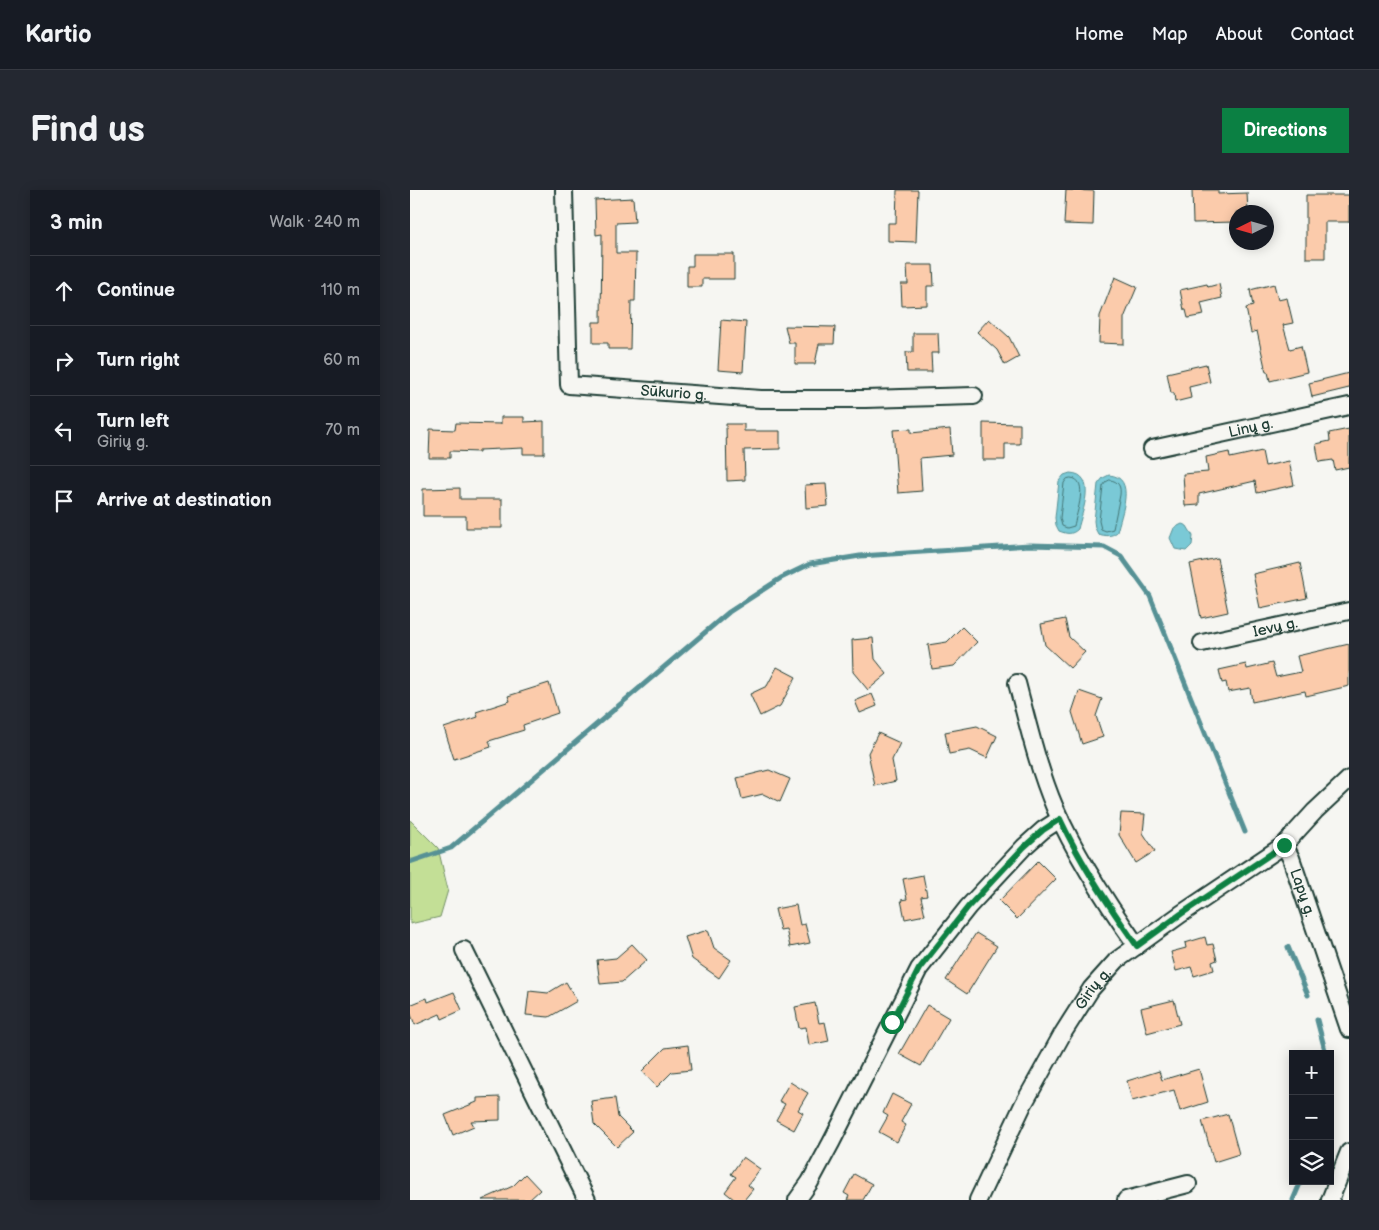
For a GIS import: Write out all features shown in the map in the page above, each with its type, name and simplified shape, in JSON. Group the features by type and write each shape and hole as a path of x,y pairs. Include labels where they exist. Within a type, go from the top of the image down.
{"street":[{"name":"Sūkurio g.","path":"564,190 569,385 760,399 974,396"},
{"name":"Linų g.","path":"1152,448 1349,406"},
{"name":"Ievų g.","path":"1202,643 1349,611"},
{"path":"1017,683 1042,772 1060,819 1116,917 1137,946"},
{"path":"1284,845 1315,811 1349,779"},
{"path":"797,1200 810,1182 832,1141 919,969 968,907 1024,847 1043,830 1060,819"},
{"name":"Girių g.","path":"978,1200 1023,1105 1063,1033 1091,989 1117,960 1181,914 1284,845"},
{"name":"Lapų g.","path":"1284,845 1291,858 1349,1029"},
{"path":"464,950 587,1200"},
{"path":"1330,1200 1349,1152"},
{"path":"1126,1200 1188,1184"}],"green space":[{"path":"410,820 438,848 448,890 440,917 410,924"}],"water":[{"path":"1070,473 1079,475 1084,480 1086,495 1078,529 1074,532 1064,533 1059,531 1055,518 1059,481 1064,475"},
{"path":"1109,475 1118,477 1123,482 1125,498 1117,532 1106,536 1098,534 1094,521 1098,484"},
{"path":"1182,524 1187,526 1193,536 1192,545 1186,551 1175,549 1170,538 1174,528"}],"building":[{"path":"897,190 918,190 916,242 888,241 888,223 896,223"},
{"path":"1066,190 1094,191 1093,225 1064,224"},
{"path":"1192,190 1218,190 1218,194 1247,193 1248,205 1229,205 1229,222 1193,223"},
{"path":"1306,195 1349,195 1349,222 1325,222 1325,258 1306,258"},
{"path":"633,198 635,222 616,223 616,253 636,253 635,301 631,301 630,349 608,349 608,343 593,343 593,322 601,322 602,234 596,235 595,200"},
{"path":"693,254 734,254 734,279 702,279 702,287 687,287 687,266 693,266"},
{"path":"907,265 933,265 934,286 927,286 927,305 902,306 901,284 908,284"},
{"path":"1115,277 1137,287 1124,318 1124,344 1099,343 1100,316"},
{"path":"1207,284 1208,287 1219,284 1222,298 1201,303 1204,315 1188,318 1186,310 1184,310 1180,290"},
{"path":"1274,284 1278,300 1287,298 1293,323 1283,325 1290,349 1301,346 1307,372 1270,381 1268,372 1266,372 1257,331 1251,333 1246,308 1253,306 1250,290"},
{"path":"989,319 1009,337 1019,357 1005,365 997,350 977,332"},
{"path":"721,320 746,322 743,372 718,370"},
{"path":"785,326 835,327 834,344 819,344 815,364 795,364 795,343 789,343"},
{"path":"913,333 938,333 939,353 931,353 932,372 907,372 906,352 913,352"},
{"path":"1206,364 1210,382 1189,387 1191,398 1175,402 1167,373"},
{"path":"1349,373 1349,388 1312,397 1309,383"},
{"path":"501,417 524,417 524,422 544,421 544,454 523,454 523,448 479,450 479,452 450,451 450,458 429,458 430,429 455,430 456,423 501,424"},
{"path":"983,423 1020,424 1020,444 1005,444 1005,460 983,460"},
{"path":"726,424 744,424 744,431 780,431 780,449 744,450 745,480 727,481"},
{"path":"911,429 911,433 950,429 952,455 920,458 922,491 898,493 893,430"},
{"path":"1349,429 1349,467 1335,470 1333,460 1319,462 1316,444 1330,441 1329,433"},
{"path":"1262,451 1265,466 1289,461 1294,485 1257,493 1255,481 1199,494 1199,505 1185,506 1183,474 1208,472 1206,457 1229,452 1230,458"},
{"path":"826,484 828,506 806,508 805,485"},
{"path":"460,488 460,499 502,499 502,528 466,528 466,516 423,516 423,489"},
{"path":"1217,558 1228,612 1201,618 1190,564"},
{"path":"1300,563 1307,598 1260,608 1253,574"},
{"path":"1065,619 1069,637 1085,652 1070,668 1045,645 1041,624"},
{"path":"962,627 977,642 954,666 932,669 928,645 947,642"},
{"path":"873,638 875,659 887,674 868,690 853,672 852,640"},
{"path":"1349,644 1349,686 1306,696 1305,691 1252,702 1250,688 1228,692 1226,682 1222,683 1219,670 1246,664 1247,669 1272,663 1276,677 1301,672 1297,656"},
{"path":"777,667 796,677 780,706 760,716 750,694 767,686"},
{"path":"549,683 558,713 523,725 524,730 489,741 491,747 454,759 444,728 478,717 476,712 510,701 508,696"},
{"path":"1079,691 1102,699 1096,716 1103,737 1082,744 1072,712"},
{"path":"872,694 877,706 860,713 855,701"},
{"path":"977,726 997,736 987,758 970,750 949,754 945,732"},
{"path":"878,733 900,743 892,760 896,781 875,786 868,753"},
{"path":"769,770 790,779 780,802 763,794 742,799 737,778"},
{"path":"1121,813 1145,814 1143,833 1155,851 1136,863 1119,835"},
{"path":"1038,861 1056,879 1017,919 999,901"},
{"path":"923,875 927,896 921,897 925,915 905,919 901,900 907,899 903,879"},
{"path":"796,905 800,925 805,924 810,943 790,947 786,929 780,930 775,909"},
{"path":"708,930 714,948 731,960 719,978 692,959 685,937"},
{"path":"976,933 997,946 967,994 946,980"},
{"path":"1205,937 1207,945 1213,944 1217,960 1212,962 1214,970 1194,976 1191,967 1176,971 1171,952 1186,948 1185,943"},
{"path":"632,944 647,960 622,982 600,984 597,960 616,958"},
{"path":"566,982 577,1001 549,1017 526,1015 529,991 548,993"},
{"path":"454,992 462,1010 442,1019 440,1014 415,1025 410,1012 410,1005 427,998 428,1002"},
{"path":"1174,1000 1180,1024 1147,1033 1141,1008"},
{"path":"815,1003 819,1023 825,1022 829,1041 809,1045 806,1027 799,1028 795,1007"},
{"path":"927,1005 949,1018 921,1066 899,1054"},
{"path":"688,1045 691,1070 672,1072 657,1087 642,1071 665,1048"},
{"path":"1199,1069 1208,1102 1180,1111 1174,1090 1132,1101 1127,1081 1159,1071 1162,1080"},
{"path":"790,1082 808,1093 798,1110 803,1113 794,1130 776,1120 785,1104 779,1101"},
{"path":"892,1094 911,1104 901,1122 906,1125 897,1142 879,1132 888,1116 883,1113"},
{"path":"500,1097 500,1120 471,1121 474,1126 453,1135 445,1115 477,1102 477,1098"},
{"path":"615,1098 618,1117 633,1132 617,1147 594,1124 591,1101"},
{"path":"1228,1114 1239,1154 1214,1162 1202,1121"},
{"path":"743,1157 760,1169 748,1185 753,1189 744,1200 735,1200 725,1192 736,1177 731,1174"},
{"path":"525,1174 540,1190 529,1200 482,1200 513,1186"},
{"path":"854,1174 872,1184 863,1200 847,1200 849,1196 844,1193"}],"waterway":[{"path":"410,862 451,848 729,612 781,578 810,564 860,556 1030,545 1104,547 1121,556 1150,596 1245,832"},
{"path":"1288,947 1308,995"},
{"path":"1317,1020 1325,1050"},
{"path":"1293,1200 1299,1185"}],"route":[{"path":"892,1022 919,969 968,907 1024,847 1043,830 1060,819 1116,917 1137,946 1284,845"}]}
